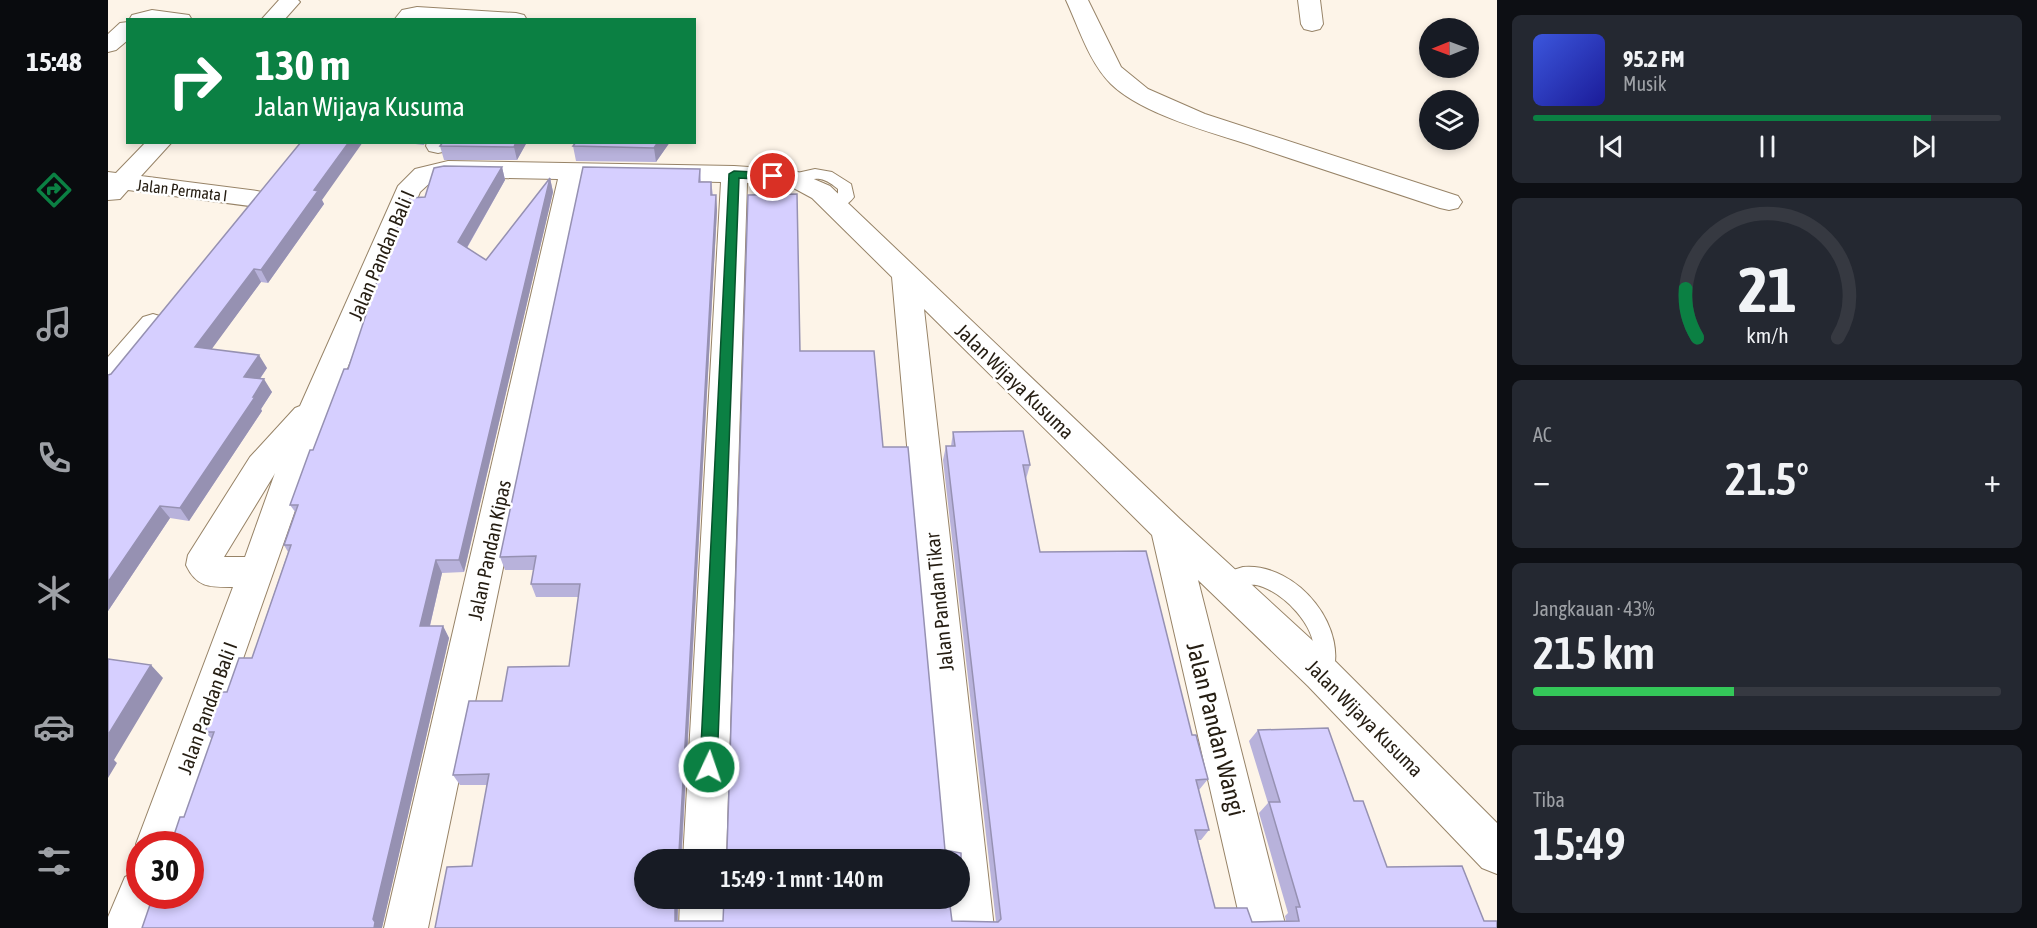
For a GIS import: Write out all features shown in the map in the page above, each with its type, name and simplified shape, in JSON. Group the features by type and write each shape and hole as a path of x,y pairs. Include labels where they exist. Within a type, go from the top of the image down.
{"street":[{"path":"1077,0 1112,71 1130,87 1196,119 1449,202"},
{"path":"1309,0 1312,24"},
{"path":"274,18 289,2"},
{"path":"407,18 417,13 466,8 508,18"},
{"path":"108,45 126,30"},
{"path":"113,186 158,144"},
{"name":"Jalan Wijaya Kusuma","path":"433,154 448,169 734,174 793,178 820,192 1168,529 1225,580 1322,674 1497,853"},
{"name":"Jalan Pandan Bali I","path":"162,831 316,405 407,192 413,180 433,154"},
{"name":"Jalan Pandan Kipas","path":"406,928 573,171"},
{"path":"704,849 734,174"},
{"name":"Jalan Permata I","path":"113,186 263,191 234,227"},
{"name":"Jalan Pandan Tikar","path":"906,276 972,928"},
{"path":"108,378 167,307"},
{"name":"Jalan Pandan Bali I","path":"257,572 213,572 204,565 206,555 262,466 316,405"},
{"name":"Jalan Pandan Wangi","path":"1168,529 1264,928"},
{"path":"126,928 133,909"},
{"path":"700,928 701,909"}],"building":[{"path":"299,144 348,144 314,190 318,191 261,270 254,269 195,347 259,355 244,377 264,379 253,397 255,397 180,508 160,506 108,582 108,375"},
{"path":"442,144 515,144 514,147 440,146"},
{"path":"574,144 657,144 654,148 573,146"},
{"path":"444,166 502,167 458,242 486,260 550,178 459,560 436,560 420,626 443,626 373,919 374,928 142,928 149,909 204,909 204,831 175,831 180,817 184,817 214,732 205,732 220,692 227,692 239,658 252,658 291,545 284,545 298,505 290,505 310,450 313,450 344,369 348,369 386,254 410,198 425,197 434,168"},
{"path":"583,167 700,169 699,182 711,182 711,195 716,195 679,849 634,849 634,909 675,909 675,921 723,921 724,909 950,909 952,921 998,922 1001,919 946,446 955,446 953,432 1023,431 1030,465 1023,465 1040,552 1146,551 1192,735 1196,735 1208,779 1196,780 1209,830 1195,830 1215,908 1247,908 1252,922 1299,921 1296,907 1300,907 1269,802 1280,802 1258,730 1328,728 1354,801 1363,801 1387,867 1462,866 1484,921 1497,921 1497,928 435,928 447,867 472,866 489,774 453,775 469,701 502,701 508,667 569,666 580,584 531,584 536,556 500,557"},
{"path":"797,194 800,351 874,351 883,447 908,447 945,849 727,849 748,195"},
{"path":"108,659 151,665 108,735"}],"route":[{"path":"709,767 734,174 773,176"}]}
